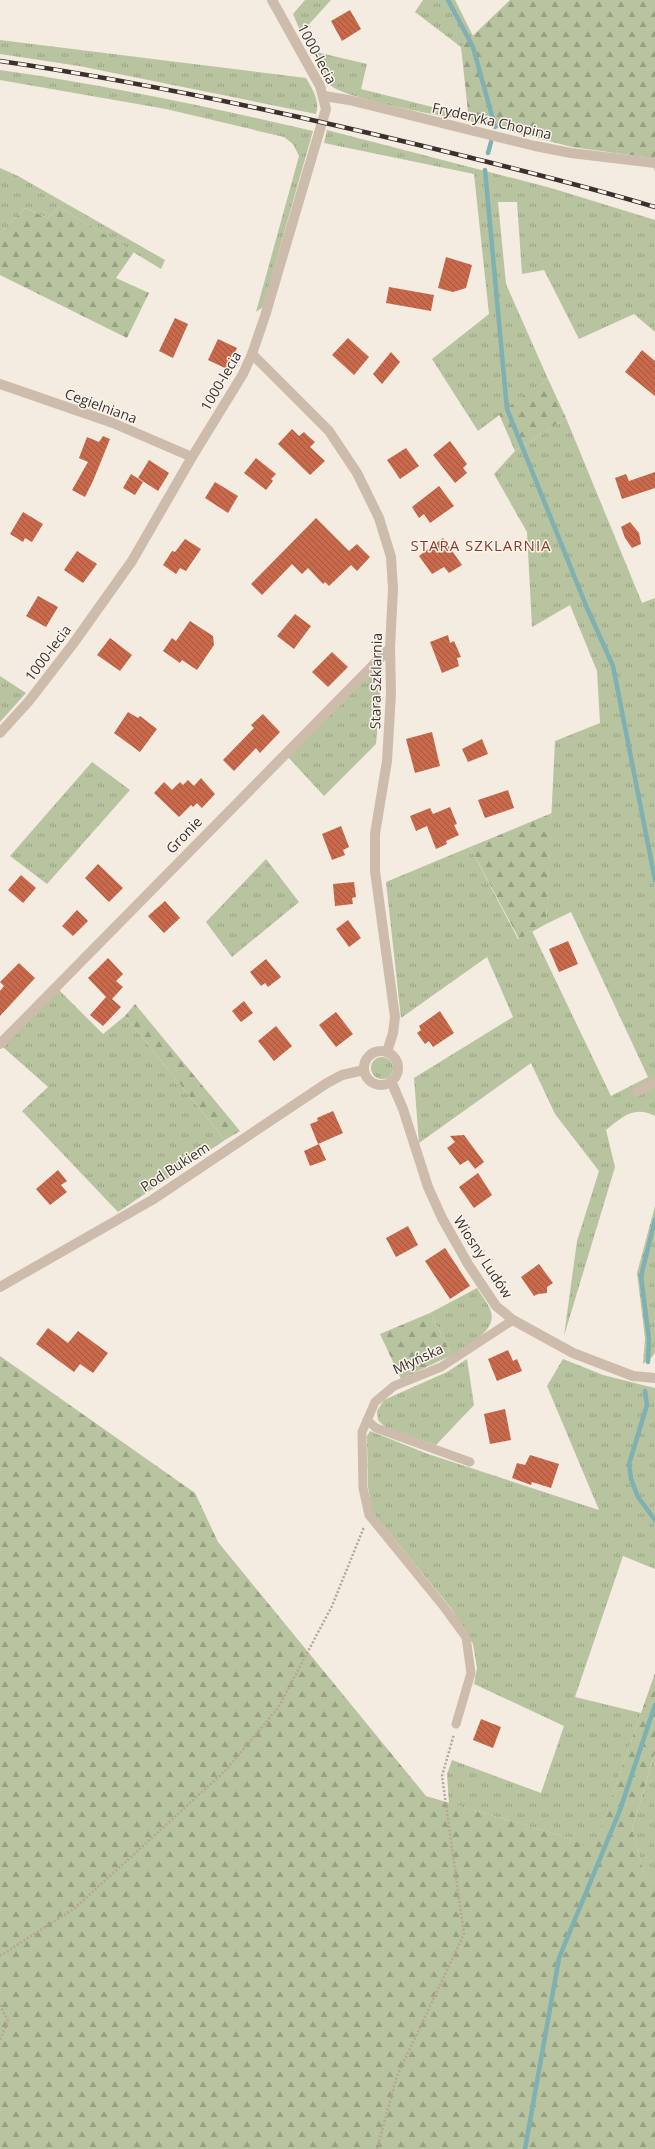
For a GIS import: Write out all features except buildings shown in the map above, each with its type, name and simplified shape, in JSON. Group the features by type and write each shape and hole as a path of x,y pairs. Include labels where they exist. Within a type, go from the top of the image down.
{"street":[{"name":"1000-lecia","path":"0,733 29,701 73,644 132,561 192,457 243,374 252,354 326,109 324,96 313,72 272,0"},
{"name":"Fryderyka Chopina","path":"324,96 349,100 535,146 571,153 655,163"},
{"name":"Stara Szklarnia","path":"252,354 328,431 357,472 379,518 391,557 393,589 390,648 391,693 387,761 375,834 375,871 395,1017 393,1033 387,1052"},
{"name":"Cegielniana","path":"0,384 113,423 192,457"},
{"name":"Gronie","path":"0,1044 390,648"},
{"path":"377,1051 387,1052 395,1058 398,1063 397,1073 391,1081 386,1084 374,1083 370,1080 364,1070 368,1056 377,1051"},
{"name":"Pod Bukiem","path":"0,1287 152,1200 327,1083 342,1075 364,1070"},
{"name":"Wiosny Ludów","path":"391,1081 404,1109 428,1187 442,1218 468,1264 496,1306 513,1320 573,1353 633,1376 655,1378"}],"lane":[{"path":"637,1092 655,1082"},
{"name":"Młyńska","path":"456,1724 472,1673 466,1637 444,1607 369,1515 363,1488 362,1432 375,1402 394,1386 441,1367 513,1320"},
{"path":"367,1420 376,1428 470,1462"}],"path":[{"path":"0,1956 75,1908 226,1770 278,1708 332,1606 369,1515"},
{"path":"377,2149 398,2076 464,1934 442,1776 456,1724"},
{"path":"0,2005 8,2021 0,2040"}],"green space":[{"path":"305,0 331,0 301,33 293,14"},
{"path":"423,0 455,0 473,36 461,47 415,12"},
{"path":"510,0 655,0 655,172 651,158 572,147 469,121 461,47"},
{"path":"0,40 306,78 316,100 316,114 79,66 0,54"},
{"path":"312,51 367,64 361,89 468,116 469,121 372,101 338,90 329,84"},
{"path":"0,70 79,82 157,97 313,131 263,307 256,312 299,156 293,144 284,137 166,109 0,80"},
{"path":"327,130 551,188 655,220 655,332 634,314 579,339 544,270 522,274 517,202 498,202 506,284 548,379 478,431 432,359 489,314 474,174 324,143"},
{"path":"0,168 18,176 165,260 161,269 59,207 48,218 25,208 0,233"},
{"path":"59,207 134,252 116,278 149,293 127,338 0,275 0,233 25,208 48,218"},
{"path":"548,379 566,418 515,451 499,414"},
{"path":"566,418 642,603 655,598 655,1116 648,1113 634,1112 623,1117 606,1130 615,1167 564,1336 577,1241 599,1171 555,1114 531,1063 419,1143 414,1078 513,1017 487,957 401,1018 386,882 470,847 518,939 532,931 611,1096 648,1077 571,912 546,924 555,741 600,723 597,671 570,605 532,627 527,532 494,474 515,451"},
{"path":"374,670 382,670 376,744 324,796 288,757"},
{"path":"0,676 26,693 0,722"},
{"path":"92,762 130,790 47,884 10,856"},
{"path":"552,813 546,924 519,939 470,847"},
{"path":"266,859 299,902 232,957 206,922"},
{"path":"59,990 103,1034 125,1016 225,1140 118,1212 22,1111 48,1087 3,1047"},
{"path":"135,1004 240,1131 225,1140 125,1016"},
{"path":"382,1057 390,1060 393,1068 390,1076 382,1079 374,1076 371,1068 374,1060"},
{"path":"655,1206 655,1353 643,1364 645,1338 637,1273"},
{"path":"477,1288 490,1309 492,1317 490,1324 486,1330 473,1342 452,1355 430,1313"},
{"path":"430,1313 452,1355 401,1379 380,1334"},
{"path":"0,1356 195,1493 218,1542 426,1796 569,1838 593,1850 655,1673 655,1752 632,1829 645,1877 655,1883 655,2149 0,2149"},
{"path":"467,1359 474,1405 436,1445 385,1427 378,1420 377,1411 384,1400 447,1372"},
{"path":"563,1359 603,1375 655,1388 655,1569 623,1556 575,1697 641,1713 593,1851 569,1838 449,1803 447,1774 452,1760 541,1793 564,1726 474,1684 477,1668 473,1644 451,1608 372,1512 368,1487 367,1436 370,1431 428,1454 599,1510 547,1386"},
{"path":"655,1752 655,1883 645,1878 632,1829"}],"waterway":[{"path":"448,0 473,47 495,127"},
{"path":"488,153 491,142"},
{"path":"485,170 507,409 587,608 613,666 655,880"},
{"path":"648,1362 649,1339 641,1276 655,1220"},
{"path":"645,1391 647,1405 629,1464 631,1479 638,1497 655,1520"},
{"path":"525,2149 559,1958 620,1810 655,1705"}],"railway":[{"path":"0,61 106,78 318,121 597,190 655,207"}],"district":[{"name":"STARA SZKLARNIA","path":"481,546"}]}
